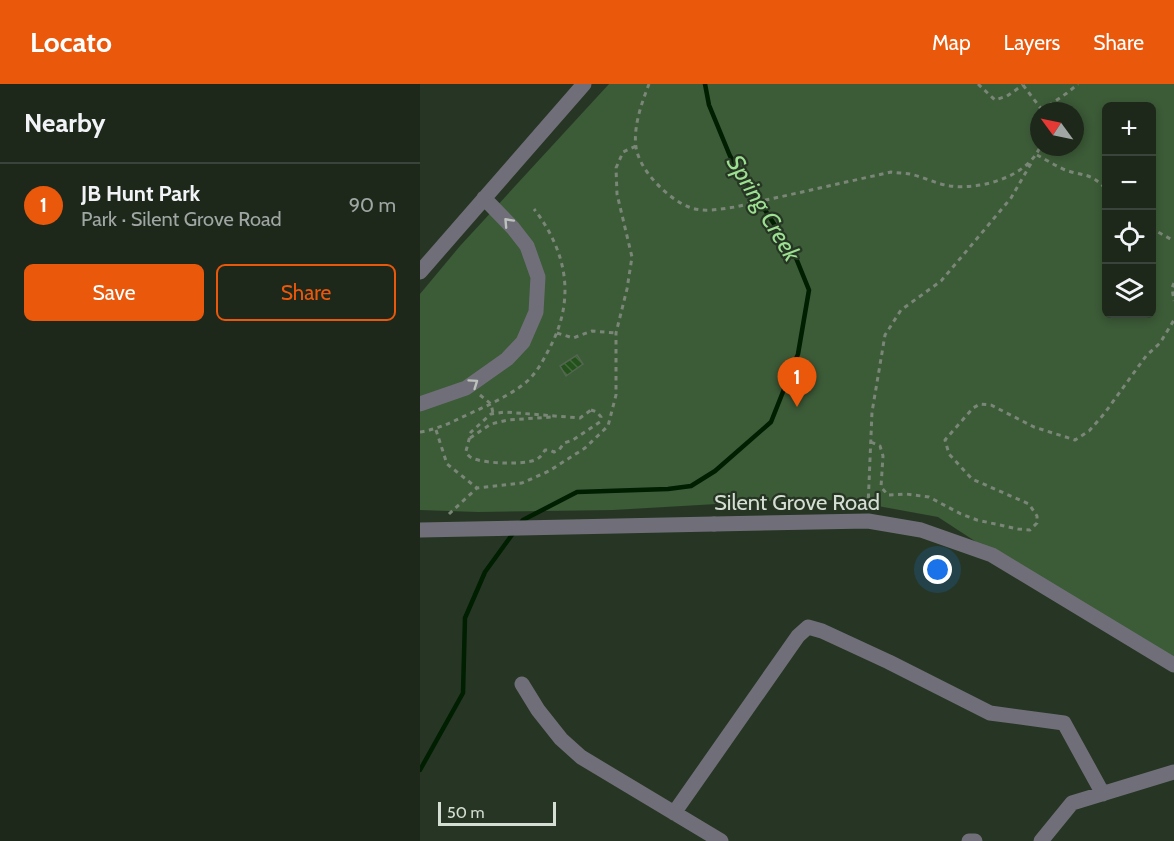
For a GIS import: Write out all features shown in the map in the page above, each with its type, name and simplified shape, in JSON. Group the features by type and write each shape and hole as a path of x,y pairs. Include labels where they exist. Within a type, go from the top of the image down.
{"street":[{"path":"420,272 584,84"},
{"path":"420,404 466,388 507,359 523,342 536,312 538,277 527,246 484,198"},
{"name":"Silent Grove Road","path":"420,530 868,521 921,530 992,555 1174,665"},
{"path":"674,813 798,636 808,627 822,630 990,713 1064,723 1103,794"},
{"path":"522,684 538,710 561,739 581,757 721,841"},
{"path":"1041,841 1072,804 1174,772"},
{"path":"969,841 975,841"}],"path":[{"path":"649,84 640,109 636,146 639,158 651,177 671,197 690,208 711,210 735,207 891,172 908,174 950,186 977,186 1021,171 1036,156"},
{"path":"978,84 995,100 1007,96 1023,84 1036,102"},
{"path":"1054,102 1078,84"},
{"path":"446,517 477,488 522,483 549,471 585,448 608,426 616,395 616,333 632,257 617,194 616,168 623,152 636,146"},
{"path":"868,521 872,412 885,335 901,309 941,280 964,254 1011,198 1036,156"},
{"path":"1039,156 1062,168 1092,176 1102,185"},
{"path":"1156,230 1174,241"},
{"path":"1174,283 1172,288 1174,301"},
{"path":"871,442 880,446 883,456 881,487 888,495 929,496 977,520 1030,530 1037,523 1037,516 1029,504 972,479 949,454 945,440 973,408 980,404 992,405 1034,427 1076,440 1089,431 1104,414 1146,356 1160,343 1174,320"},
{"path":"556,333 573,338 592,331 616,333"},
{"path":"491,404 493,414"},
{"path":"591,410 597,412 601,417 600,422 573,440 564,443 559,450 554,452 545,450 542,456 532,461 510,464 476,460 466,451 471,432 491,414 505,412 560,416 580,418 591,410"},
{"path":"469,439 491,424 508,420 560,416"},
{"path":"436,430 447,464 477,488"}],"green space":[{"path":"609,84 1174,84 1174,666 1062,598 938,517 845,500 769,501 613,510 478,512 420,510 420,294 460,246"}],"building":[{"path":"577,355 583,364 566,376 560,366"}],"waterway":[{"name":"Spring Creek","path":"519,525 523,520 577,492 691,486 715,471 771,422 798,354 809,290 796,258 730,156 709,105 705,84"},
{"name":"Spring Creek","path":"420,770 463,693 465,618 485,572 514,532"}],"place":[{"name":"JB Hunt Park","path":"797,407"}]}
